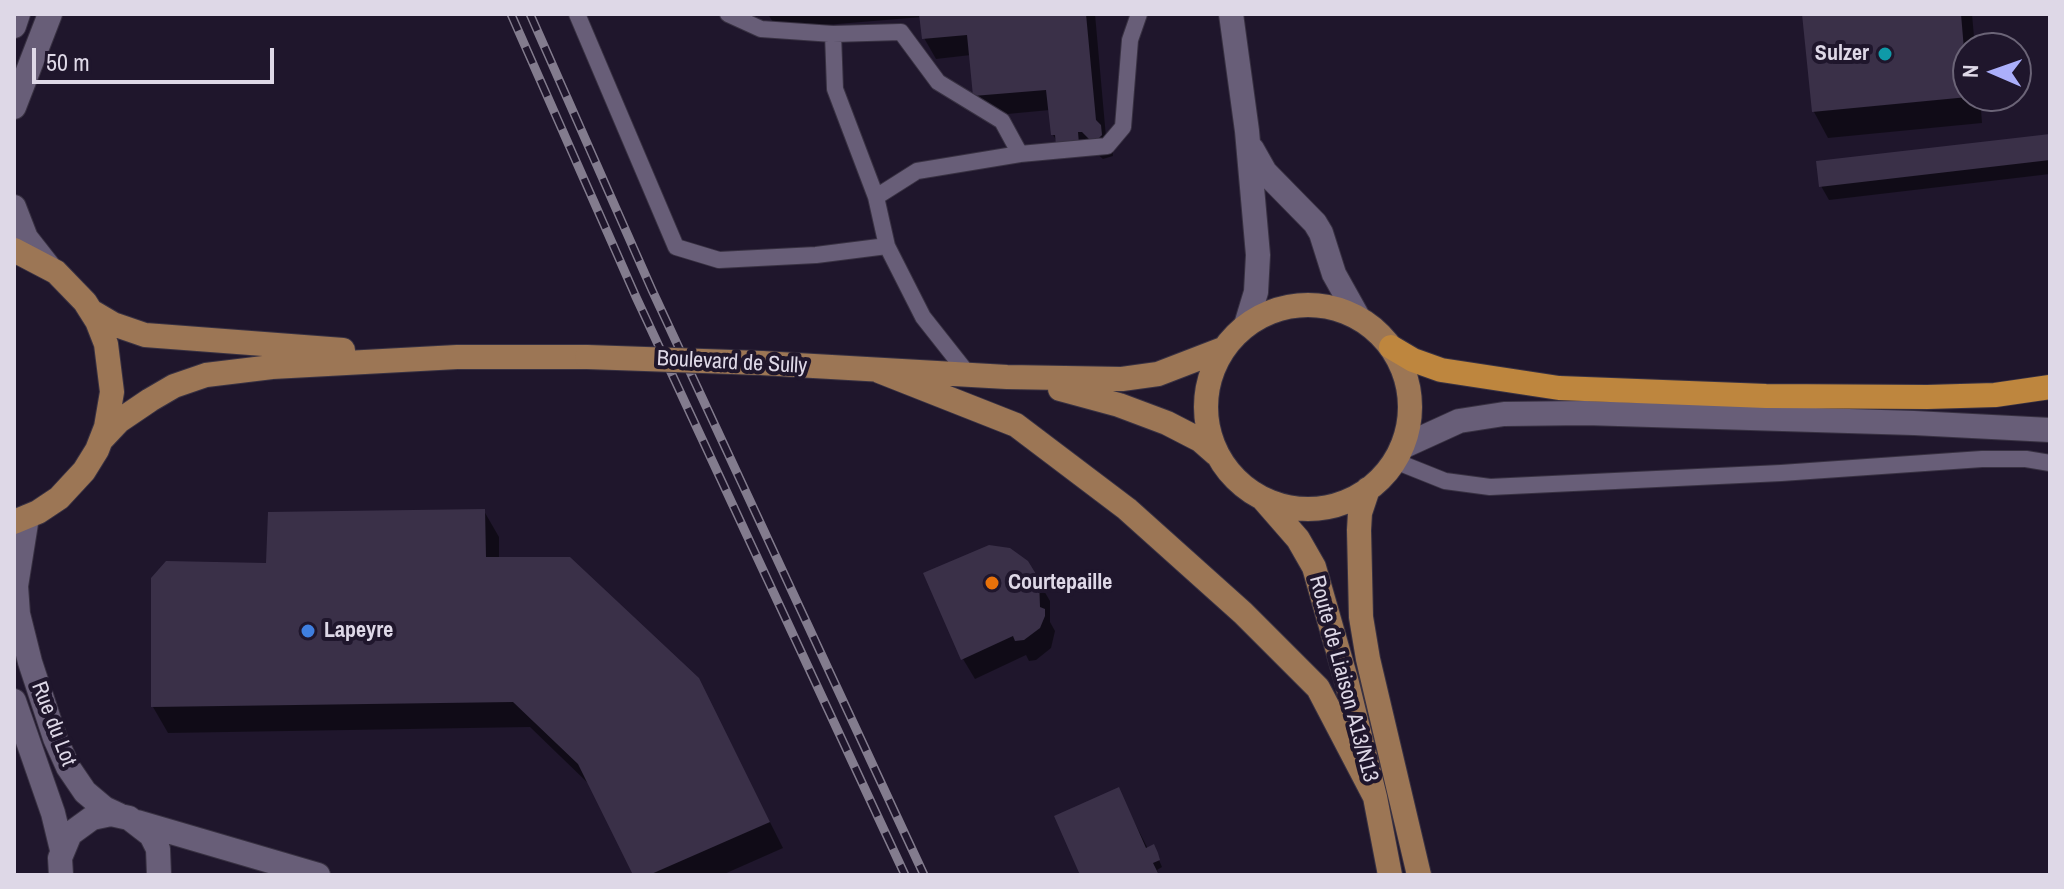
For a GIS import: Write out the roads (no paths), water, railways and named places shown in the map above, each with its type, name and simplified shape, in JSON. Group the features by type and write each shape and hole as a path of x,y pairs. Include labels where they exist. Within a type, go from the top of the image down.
{"highway":[{"path":"1391,347 1413,360 1441,370 1559,388 1766,396 1927,397 1995,395 2050,387"}],"main road":[{"path":"14,250 48,266 72,286 91,311 106,344 112,379 109,416 102,439 84,471 49,506 20,520"},
{"path":"1007,377 1087,395 1142,413 1186,432 1217,455 1241,484 1262,498 1286,507 1323,508 1347,501 1368,489 1398,454 1408,425 1410,401 1402,368 1391,347 1376,330 1358,317 1338,309 1306,304 1274,309 1246,325 1223,349 1211,374 1206,401 1208,429 1217,455"},
{"path":"91,311 113,324 145,335 457,357"},
{"path":"1007,377 1143,377 1223,349"},
{"path":"102,439 119,421 150,400 174,386 206,375 272,367 457,357"},
{"name":"Boulevard de Sully","path":"457,357 587,357 761,363 1007,377"},
{"path":"879,371 1016,425 1127,509 1243,613 1318,688 1375,797"},
{"name":"Route de Liaison A13/N13","path":"1368,489 1359,522 1361,617 1419,875"},
{"name":"Route de Liaison A13/N13","path":"1262,498 1298,539 1314,567 1346,679 1375,797 1390,875"}],"street":[{"path":"14,26 18,14"},
{"path":"14,107 50,14"},
{"path":"1231,14 1247,131 1258,263 1256,292 1246,325"},
{"path":"1247,131 1258,163 1321,233 1334,274 1358,317"},
{"path":"14,207 26,238 48,266"},
{"path":"1398,454 1459,421 1504,414 1617,414 2050,430"},
{"name":"Rue du Lot","path":"20,520 16,586 25,645 55,738 68,767 85,792 104,808 128,819"},
{"name":"Rue du Lot","path":"14,701 53,813 59,867"},
{"path":"59,867 70,834 82,823 101,815 128,819 318,875"},
{"path":"128,819 151,835 158,849 159,875"}],"lane":[{"path":"577,14 676,247 719,260 816,255 887,246"},
{"path":"728,14 761,29 833,34 901,32 938,82 1002,121 1020,154"},
{"path":"876,197 917,171 1020,154 1107,146 1123,127 1130,40 1139,14"},
{"path":"833,34 835,89 876,197 887,246 923,317 968,374"},
{"path":"1398,454 1445,481 1490,487 1781,473 1982,459 2026,459 2050,463"}],"railway":[{"path":"511,14 636,297 905,875"},
{"path":"530,14 652,290 924,875"}],"place":[{"name":"Sulzer","path":"1885,54"},
{"name":"Courtepaille","path":"992,583"},
{"name":"Lapeyre","path":"308,631"}]}
